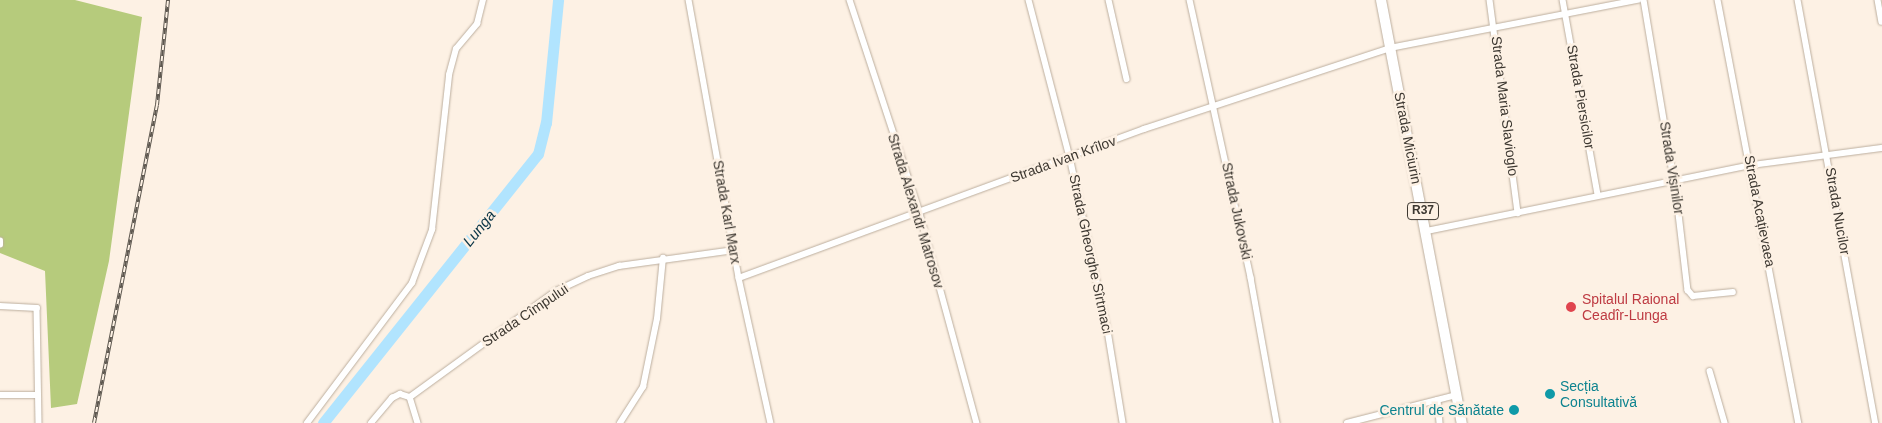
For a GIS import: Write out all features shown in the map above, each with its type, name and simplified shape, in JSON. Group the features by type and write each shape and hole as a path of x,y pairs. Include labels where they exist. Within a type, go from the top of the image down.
{"main road":[{"name":"Strada Miciurin","path":"1381,0 1427,231 1462,423"}],"street":[{"path":"307,423 412,282 432,230 449,75 456,49 477,24 483,0"},
{"name":"Strada Karl Marx","path":"688,0 734,250 771,423"},
{"name":"Strada Alexandr Matrosov","path":"850,0 919,210 977,423"},
{"name":"Strada Gheorghe Sîrtmaci","path":"1029,0 1070,157 1108,331 1123,423"},
{"path":"1109,0 1128,79"},
{"name":"Strada Jukovski","path":"1190,0 1251,278 1278,423"},
{"name":"Strada Maria Slavioglo","path":"1490,0 1518,212"},
{"name":"Strada Piersicilor","path":"1564,0 1598,194"},
{"name":"Strada Ivan Krîlov","path":"740,278 919,210 1390,48 1566,12 1638,0"},
{"name":"Strada Vișinilor","path":"1644,0 1674,180 1690,294 1733,292"},
{"name":"Strada Acațievaea","path":"1718,0 1752,165 1799,423"},
{"name":"Strada Nucilor","path":"1798,0 1876,423"},
{"path":"1878,0 1882,22"},
{"path":"1427,231 1598,194 1752,165 1882,148"},
{"name":"Strada Cîmpului","path":"371,423 392,398 400,394 410,397 556,291 619,266 662,258 734,250"},
{"path":"620,423 643,388 657,318 662,258"},
{"path":"0,306 37,308 39,423"},
{"path":"1710,371 1725,423"},
{"path":"0,395 38,395"},
{"path":"1347,423 1457,395"},
{"path":"410,397 418,423"},
{"path":"1438,400 1440,423"}],"green space":[{"path":"0,0 75,0 142,17 109,261 77,404 51,408 45,271 0,253"}],"waterway":[{"name":"Lunga","path":"323,423 538,154 546,123 558,0"}],"railway":[{"path":"94,423 157,105 168,0"}],"place":[{"name":"Spitalul Raional Ceadîr-Lunga","path":"1571,307"},
{"name":"Secția Consultativă","path":"1550,394"},
{"name":"Centrul de Sănătate","path":"1514,410"}]}
